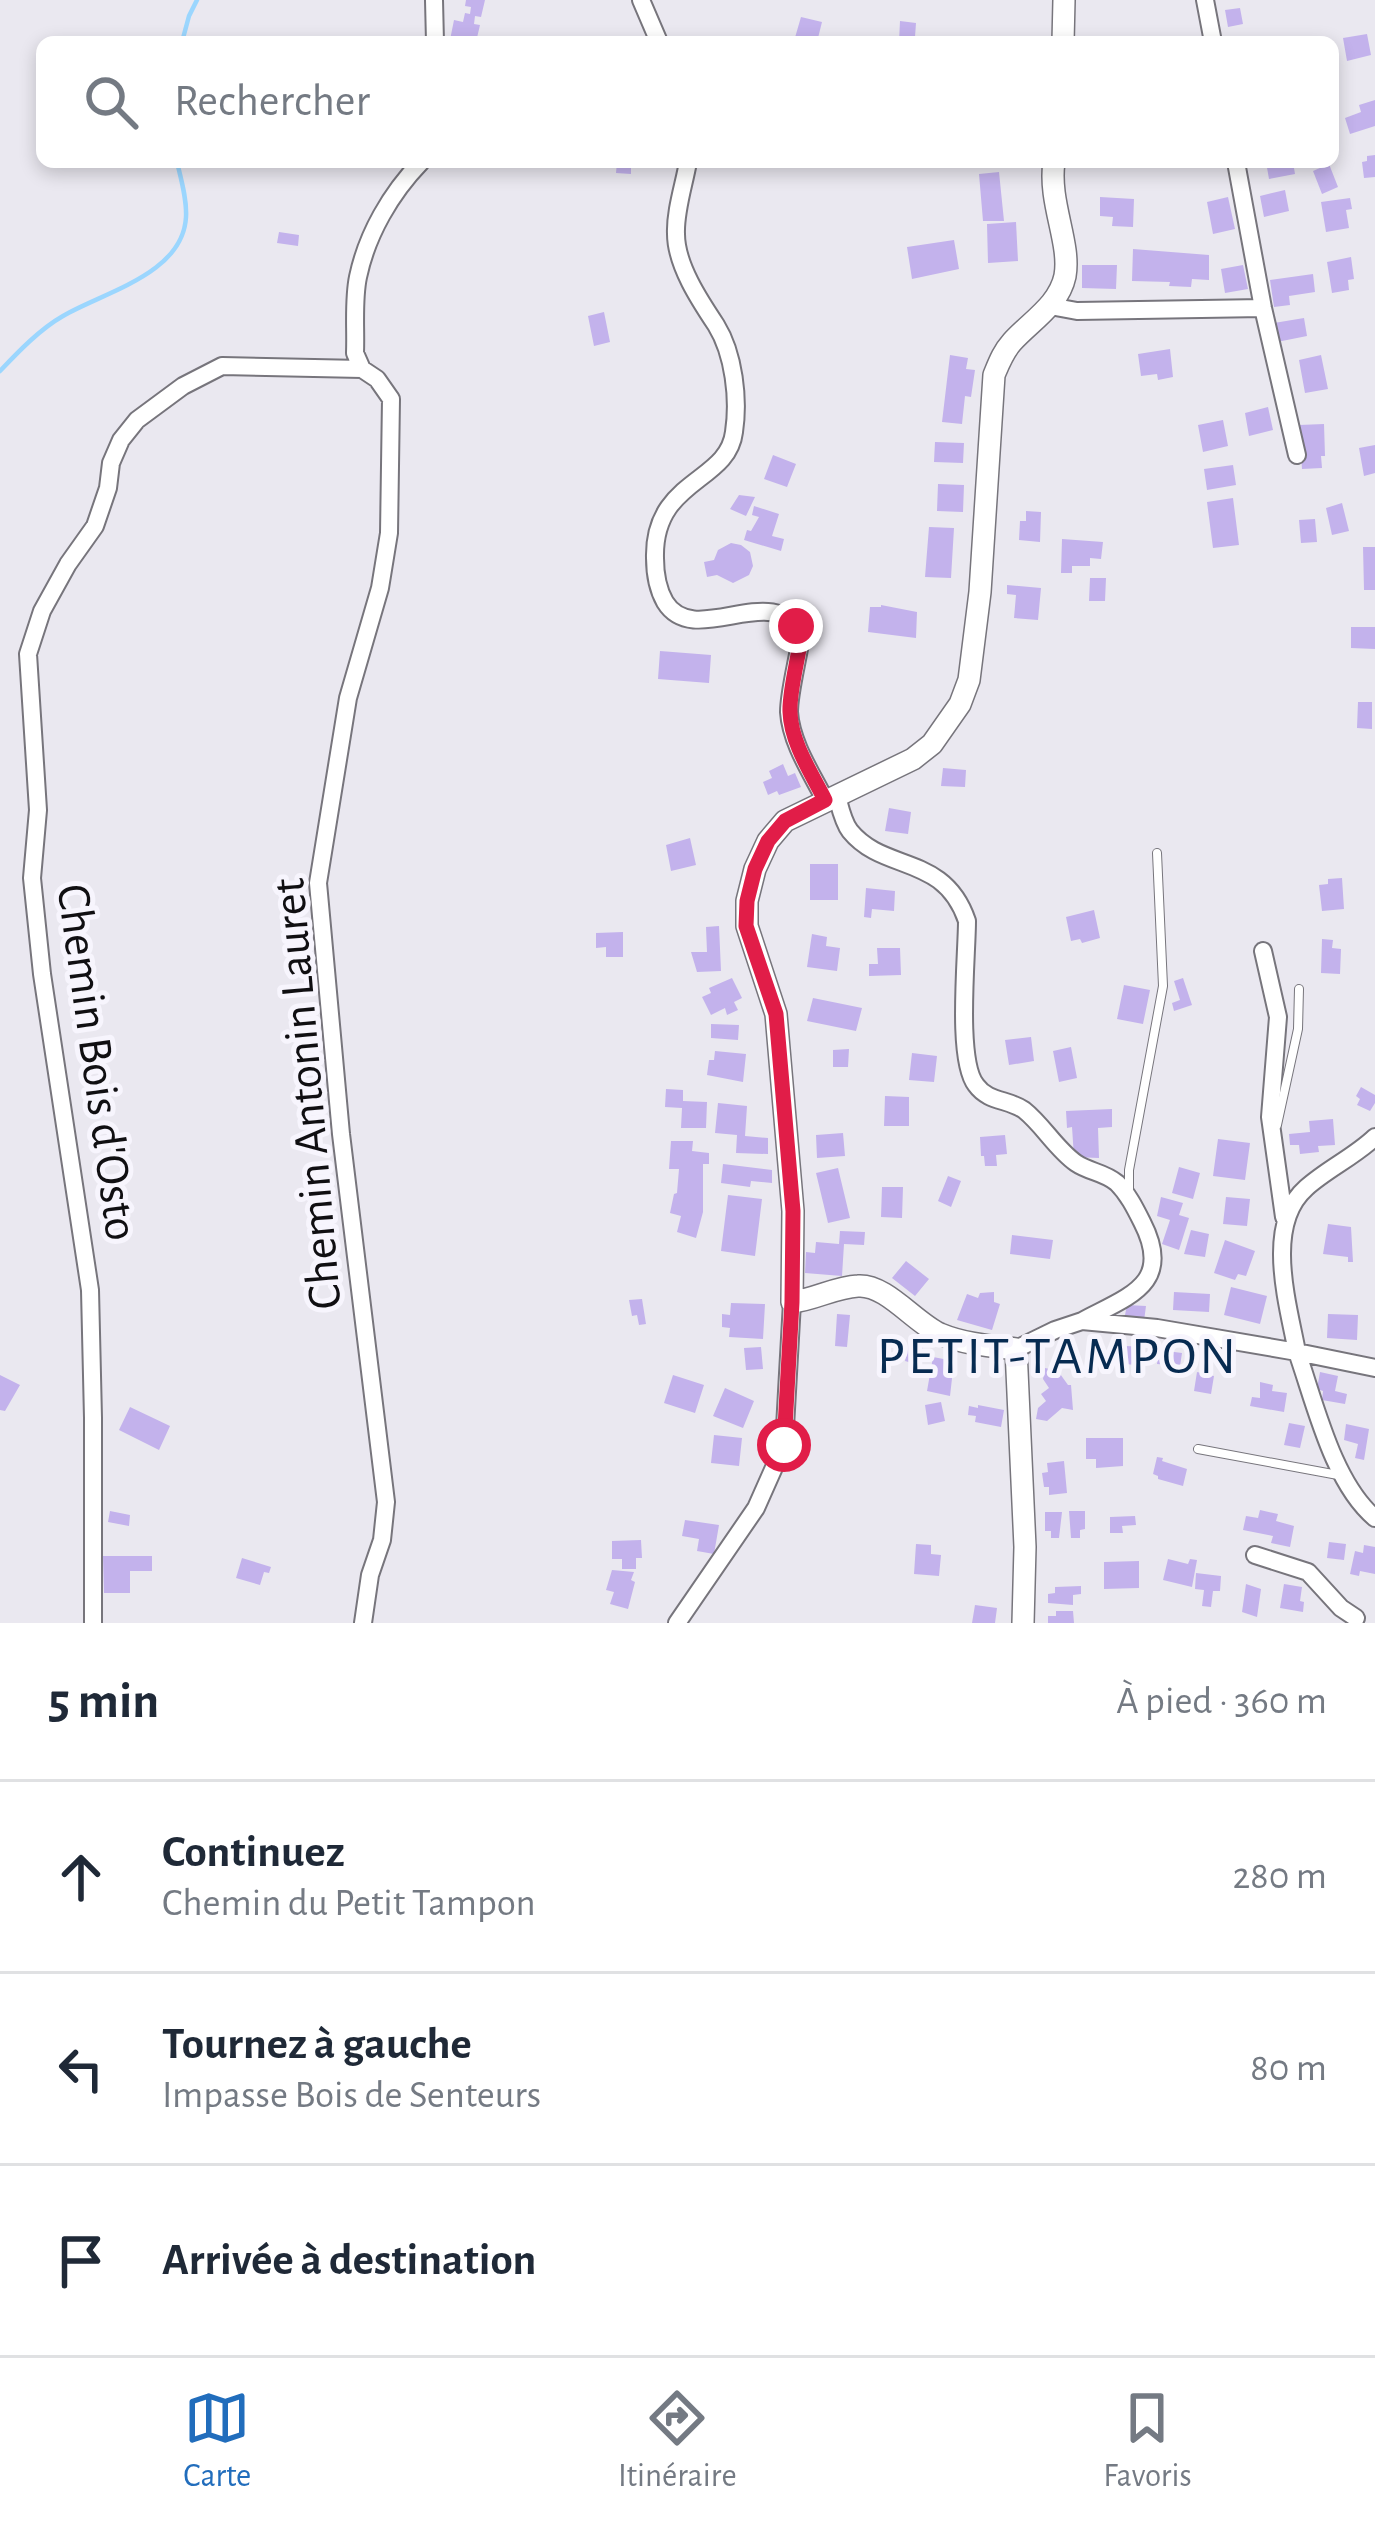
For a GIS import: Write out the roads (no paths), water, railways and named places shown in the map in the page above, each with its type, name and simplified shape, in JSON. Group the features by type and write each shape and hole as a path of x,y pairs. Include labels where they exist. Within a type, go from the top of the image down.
{"street":[{"path":"434,0 435,36"},
{"path":"640,0 656,36"},
{"path":"1205,0 1212,36"},
{"path":"1062,1 1063,36"},
{"name":"Chemin Antonin Lauret","path":"362,1623 386,1502 341,1134 318,883 348,698 380,588 389,533 391,399 377,379 362,369 356,353 357,280 370,239 398,187 416,168"},
{"path":"687,168 675,236 701,307 717,326 727,350 735,430 719,462 668,505 655,552 661,596 678,617 691,621 760,611 790,619 796,626 801,637 789,709 800,749 849,830 868,846 941,881 961,904 967,921 965,1058 975,1084 996,1100 1023,1110 1079,1166 1100,1171 1116,1183 1130,1198 1152,1241 1154,1256 1152,1270 1134,1292 1016,1349 943,1335 871,1288 858,1286 792,1302"},
{"path":"677,1623 756,1508 784,1445 793,1211 776,1014 746,926 755,869 768,841 785,821 913,760 932,744 960,704 969,680 980,592 994,375 1001,356 1050,306 1065,277 1054,168"},
{"path":"1236,168 1297,455"},
{"path":"1050,306 1077,310 1263,308"},
{"name":"Chemin Bois d'Osto","path":"93,1623 90,1290 32,878 38,810 28,654 42,610 94,526 121,440 137,420 183,386 222,366 362,369"},
{"path":"1263,951 1278,1017 1270,1117 1285,1219 1282,1257 1288,1307 1298,1352 1342,1476 1375,1517"},
{"path":"1285,1219 1306,1188 1375,1137"},
{"path":"1082,1321 1157,1328 1375,1368"},
{"path":"1016,1349 1025,1547 1023,1623"},
{"path":"1255,1555 1308,1572 1348,1618 1375,1609"}],"lane":[{"path":"1130,1198 1129,1170 1163,986 1156,853"},
{"path":"1274,1138 1298,1029 1299,989"},
{"path":"1198,1449 1342,1476"}],"waterway":[{"path":"184,36 197,0"},
{"path":"0,371 54,321 139,279 171,253 182,237 186,217 178,168"}],"district":[{"name":"PETIT-TAMPON","path":"1058,1354"}]}
